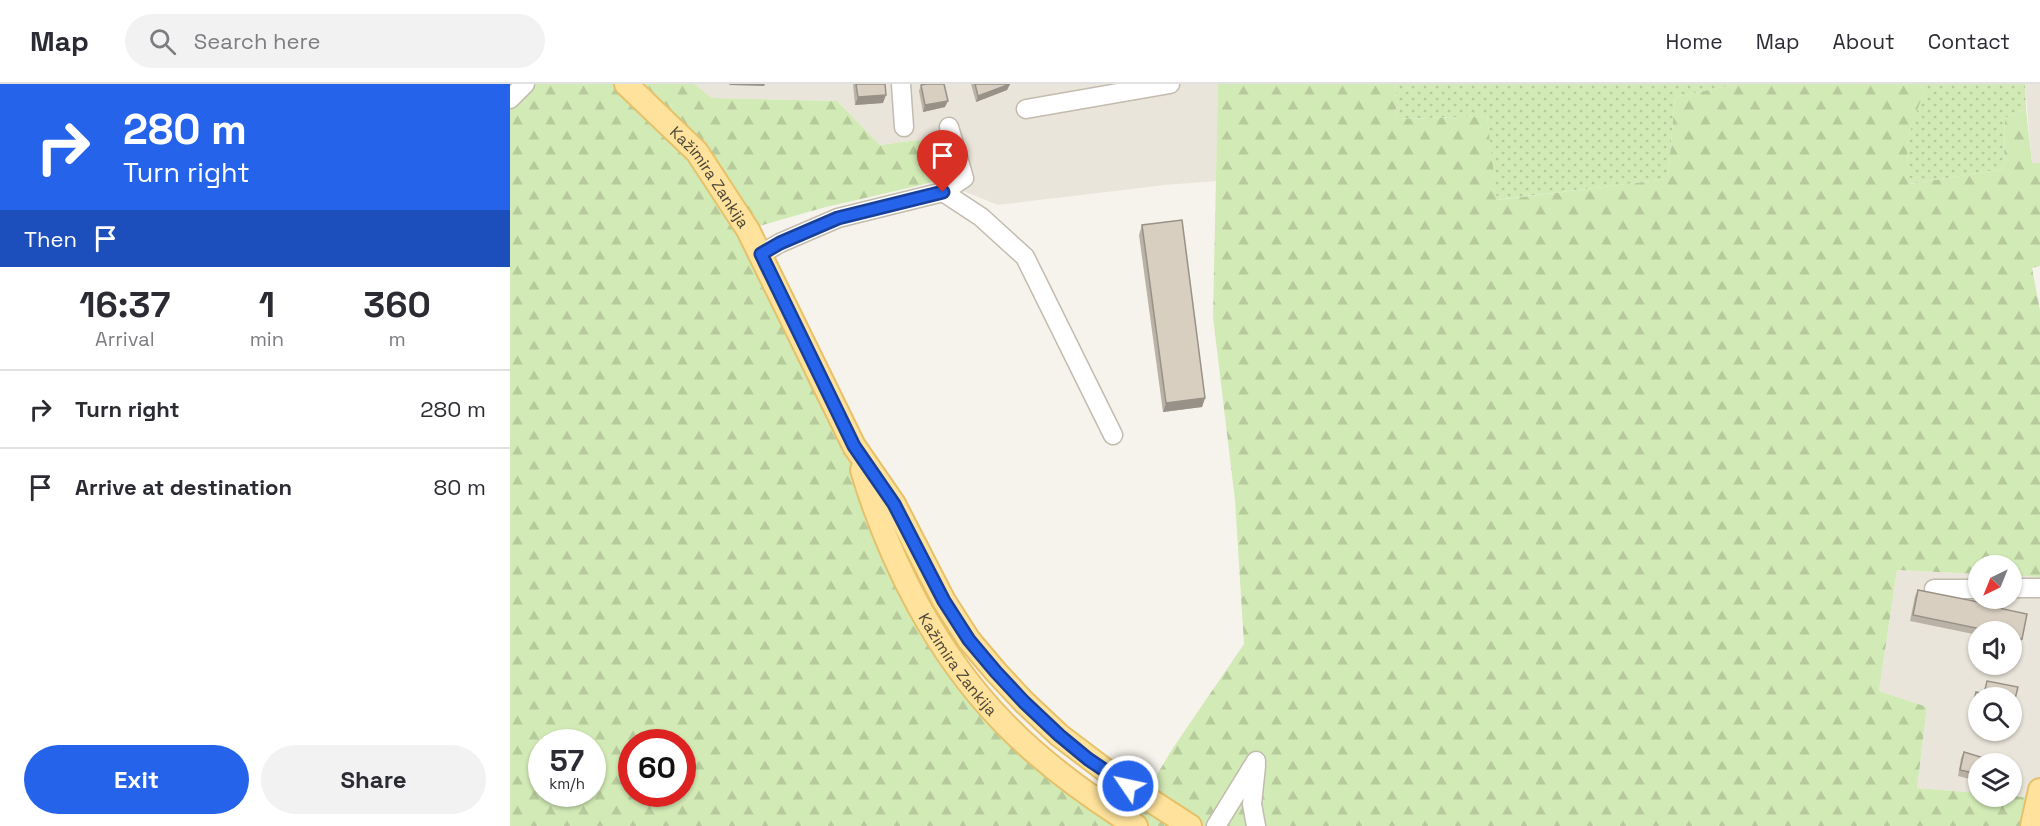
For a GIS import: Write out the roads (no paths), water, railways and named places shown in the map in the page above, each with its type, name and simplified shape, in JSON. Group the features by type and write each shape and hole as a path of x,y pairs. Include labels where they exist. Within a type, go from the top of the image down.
{"main road":[{"name":"Kažimira Zankija","path":"626,84 697,152 748,230 854,446 875,514 896,561 948,655 1003,722 1064,777 1136,826"},
{"name":"Kažimira Zankija","path":"854,446 894,504 944,601 969,640 996,672 1031,709 1088,759 1190,826"},
{"path":"2031,824 2040,790"}],"street":[{"path":"510,99 525,84"},
{"path":"901,84 904,127"},
{"path":"1026,110 1170,84"},
{"path":"761,254 780,243 838,218 943,192 964,178 949,127"},
{"path":"943,192 981,217 1025,257 1113,435"},
{"path":"2022,588 2040,588"},
{"path":"1934,589 1968,589"},
{"path":"1216,826 1256,761 1252,804 1256,826"},
{"path":"1098,802 1114,826"}]}
